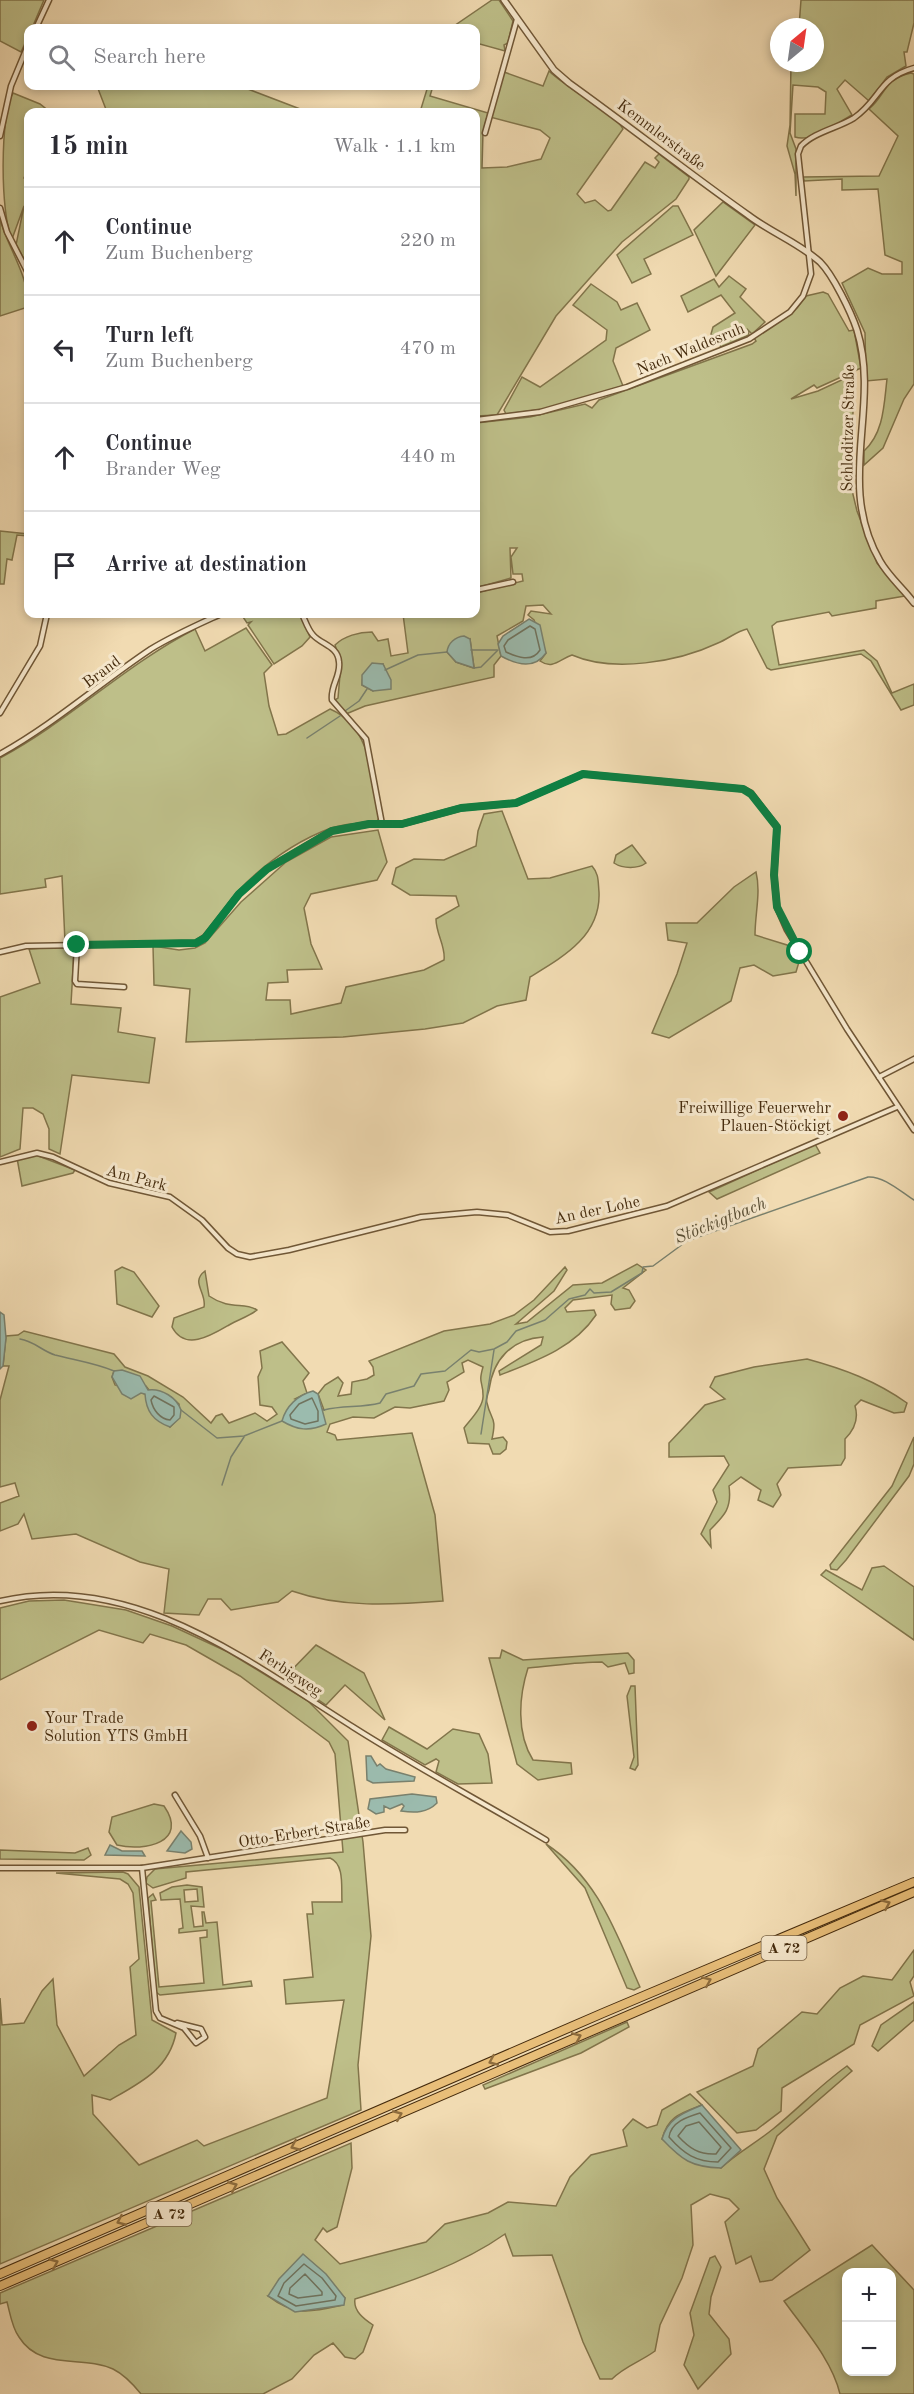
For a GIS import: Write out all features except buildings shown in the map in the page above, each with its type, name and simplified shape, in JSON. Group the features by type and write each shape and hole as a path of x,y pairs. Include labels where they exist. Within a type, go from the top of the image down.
{"highway":[{"name":"A 72","path":"0,2274 645,1995 914,1882"},
{"name":"A 72","path":"0,2286 914,1892"}],"street":[{"path":"38,24 49,0"},
{"name":"Kemmlerstraße","path":"504,0 554,70 569,83 748,215 808,253"},
{"path":"485,133 517,18"},
{"path":"0,136 11,86 24,55"},
{"name":"Nach Waldesruh","path":"480,420 540,412 598,397 748,339 790,312 803,296 811,274 798,154 801,146 855,117 871,103 890,78 914,68"},
{"path":"0,208 7,232 24,265"},
{"name":"Schloditzer Straße","path":"808,253 828,272 856,326 863,372 858,483 860,505 879,559 890,577 914,603"},
{"path":"480,589 513,582"},
{"path":"0,713 32,663 40,646 46,618"},
{"name":"Brand","path":"0,754 42,729 149,651 183,631 212,618"},
{"path":"304,618 313,635 331,646 338,657 339,666 332,688 332,700 366,739 382,824"},
{"path":"0,952 26,946 196,943 205,938 239,894 280,860 332,831 382,824 402,824 461,808 516,803 583,774 743,789 751,794 777,827 774,875 777,907 787,930 897,1107 914,1130"},
{"path":"77,945 75,981 77,984 124,987"},
{"path":"879,1077 914,1059"},
{"name":"An der Lohe","path":"289,1251 421,1217 477,1212 508,1215 550,1232 568,1231 667,1206 897,1107"},
{"name":"Am Park","path":"0,1162 37,1153 53,1157 109,1183 170,1197 187,1207 237,1254 250,1257 289,1251"},
{"name":"Ferbigweg","path":"0,1601 44,1593 73,1595 128,1606 187,1626 241,1654 355,1729 546,1840"},
{"path":"175,1795 200,1836 207,1858"},
{"name":"Otto-Erbert-Straße","path":"0,1868 142,1868 385,1830 405,1830"},
{"path":"142,1868 156,2011 160,2018 201,2029 205,2037 196,2043 177,2023"}],"green space":[{"path":"0,0 44,0 34,24 24,24 24,46 21,52 0,41"},
{"path":"492,0 499,0 513,21 508,43 504,45 505,51 480,44 480,24 457,24"},
{"path":"801,0 914,0 914,23 907,52 904,52 906,66 887,77 869,101 845,80 837,89 852,115 817,135 795,137 795,114 825,114 826,92 818,87 793,85 790,133 796,149 796,196 795,174 787,146 790,125 791,72 824,72 824,18 800,18"},
{"path":"549,71 601,108 623,129 577,194 585,203 595,200 608,211 611,210 645,162 655,168 659,162 655,158 659,154 689,179 676,199 622,242 556,316 497,415 480,416 480,111 488,113 483,132 482,168 507,167 541,159 550,138 540,130 490,117 504,72 543,86"},
{"path":"911,73 914,74 914,384 904,399 883,448 864,465 864,451 876,436 882,418 887,379 866,381 865,333 842,283 868,268 882,274 902,274 902,262 885,255 878,189 842,190 842,179 804,181 803,177 879,176 898,136 869,109 890,83"},
{"path":"99,90 250,90 298,108 105,108"},
{"path":"427,90 432,90 430,96 471,108 421,108"},
{"path":"13,93 45,108 24,108 24,206 12,239 5,209 3,164 9,104"},
{"path":"723,202 755,225 716,276 694,230"},
{"path":"24,206 24,259 16,245"},
{"path":"673,206 678,206 693,235 644,259 651,274 632,283 617,255"},
{"path":"0,219 24,280 24,308 0,316"},
{"path":"729,276 746,289 740,297 765,322 752,334 748,330 749,335 721,347 711,334 713,327 735,313 721,295 688,312 681,296 714,279 719,287"},
{"path":"591,284 617,302 621,310 637,303 650,330 616,348 613,361 623,386 544,409 506,414 504,410 522,377 540,387 606,340 607,330 573,305"},
{"path":"823,292 828,294 849,331 854,330 861,368 817,388 814,385 791,399 818,391 850,376 855,379 849,478 857,511 877,563 905,596 876,601 876,608 832,616 829,612 777,622 772,626 779,665 864,650 877,661 892,693 914,684 914,705 901,710 871,661 861,654 771,670 767,668 747,629 702,650 665,660 626,664 606,663 572,655 553,664 545,663 540,661 546,653 534,620 528,615 531,611 551,614 543,605 526,606 523,621 497,636 501,656 494,665 494,677 365,706 346,714 335,700 338,698 341,663 335,645 352,635 372,632 378,641 388,639 391,656 408,653 404,618 480,618 480,592 523,581 522,574 513,574 511,557 517,548 510,548 511,578 480,587 480,423 530,417 585,404 592,408 599,400 752,344 756,341 754,338 797,308 806,296","holes":["470,639 474,667 456,662 447,652","383,664 385,670 373,691 362,685 363,676 367,670"]},
{"path":"0,531 24,534 24,536 17,535 12,560 7,559 4,584 0,584"},
{"path":"244,618 302,618 310,637 302,646 274,664 248,625 251,622 247,623"},
{"path":"246,628 272,665 264,673 269,706 278,735 286,734 330,709 344,717 354,728 368,755 379,818 377,822 331,828 281,855 237,892 209,930 195,941 187,944 65,942 62,876 45,879 46,887 0,894 0,758 50,727 169,643 195,629 205,651"},
{"path":"502,811 528,879 550,878 592,866 598,881 598,907 587,933 567,953 530,977 526,1000 497,1006 463,1023 425,1029 343,1037 186,1042 190,989 154,985 153,946 179,950 195,948 205,943 241,902 286,862 331,837 378,830 387,862 377,880 311,894 304,908 311,944 322,969 287,970 288,982 268,983 266,1000 290,1000 291,1014 341,1003 346,987 424,970 444,960 444,950 436,919 459,906 456,896 410,895 392,884 396,868 414,859 444,860 476,846 484,814"},
{"path":"632,845 646,863 630,868 614,863 616,855"},
{"path":"756,872 758,895 755,935 787,945 799,962 796,972 773,976 754,965 740,968 731,1001 669,1038 652,1033 677,974 687,943 668,940 666,923 697,923 734,887"},
{"path":"69,946 74,952 71,1004 121,1008 118,1032 155,1038 149,1083 72,1075 60,1154 49,1149 49,1129 43,1114 33,1108 23,1108 20,1149 0,1157 0,997 40,983 29,949"},
{"path":"815,1144 820,1153 717,1199 709,1192"},
{"path":"36,1155 75,1170 73,1173 22,1186 17,1158"},
{"path":"637,1264 646,1270 623,1288 629,1290 635,1301 630,1308 615,1310 611,1304 612,1295 573,1300 565,1308 567,1312 594,1310 596,1315 577,1336 553,1352 500,1375 499,1371 541,1345 543,1337 513,1346 500,1360 491,1379 487,1400 494,1422 492,1439 503,1437 507,1442 506,1449 500,1454 493,1454 489,1444 468,1443 464,1428 483,1399 481,1377 483,1367 468,1360 462,1363 464,1372 447,1382 449,1390 444,1401 410,1408 395,1407 374,1418 353,1417 330,1424 327,1432 335,1435 337,1440 412,1433 435,1515 443,1601 405,1604 348,1603 292,1591 278,1602 231,1610 221,1599 208,1599 199,1615 164,1613 169,1569 140,1562 76,1534 32,1539 24,1514 18,1524 0,1531 0,1503 19,1496 15,1483 0,1487 0,1400 9,1366 3,1366 6,1336 18,1335 24,1331 114,1354 125,1367 148,1376 183,1397 211,1423 216,1416 222,1414 229,1423 255,1413 267,1421 277,1414 272,1407 260,1405 258,1377 262,1368 260,1351 282,1342 309,1373 303,1381 307,1393 295,1399 324,1410 318,1394 325,1385 338,1377 343,1383 338,1396 351,1394 352,1382 374,1375 369,1361 444,1331 490,1324 514,1315 534,1300 565,1267 567,1270 554,1291 516,1324 527,1322 573,1285 602,1283","holes":["114,1371 146,1386 149,1390 171,1397 179,1404 179,1418 170,1427 145,1394 115,1385 112,1377"]},
{"path":"122,1267 134,1272 159,1306 152,1317 117,1304 115,1271"},
{"path":"205,1271 209,1296 230,1305 247,1306 257,1310 207,1337 184,1339 177,1335 172,1327 174,1318 204,1307 199,1279"},
{"path":"807,1359 847,1372 884,1388 907,1403 904,1412 894,1413 861,1400 855,1406 856,1420 854,1428 845,1439 845,1458 841,1465 788,1468 777,1484 781,1495 773,1507 758,1500 761,1490 741,1477 729,1486 726,1511 710,1530 711,1547 701,1534 717,1502 713,1490 729,1465 724,1456 669,1457 669,1443 705,1405 725,1399 710,1387 715,1377 754,1367"},
{"path":"914,1437 914,1464 909,1476 846,1560 837,1570 831,1569 830,1565 892,1486"},
{"path":"884,1566 914,1587 914,1640 821,1575 826,1570 862,1590 872,1568"},
{"path":"64,1600 126,1610 172,1626 228,1652 308,1701 348,1741 363,1842 371,1936 358,2065 361,2110 0,2264 0,1998 2,2025 24,2023 42,1991 53,1979 57,2025 84,2076 119,2045 136,2035 130,1967 139,1959 133,1893 128,1884 120,1879 56,1873 123,1872 128,1874 139,1887 152,2020 176,2033 167,2056 152,2074 110,2100 92,2095 93,2114 139,2165 197,2140 204,2146 327,2098 344,2000 286,2004 284,1980 313,1977 307,1914 313,1914 312,1902 342,1902 340,1871 335,1861 330,1858 186,1872 186,1878 153,1888 146,1883 147,1877 155,1869 343,1852 335,1754 329,1742 240,1676 186,1645 150,1634 143,1643 99,1630 0,1680 0,1608 29,1601"},
{"path":"316,1645 364,1673 385,1720 345,1685 326,1705 285,1677"},
{"path":"502,1650 523,1660 628,1653 634,1660 634,1673 629,1674 625,1663 608,1667 602,1662 528,1668 521,1702 521,1714 528,1749 533,1760 571,1763 572,1774 538,1780 517,1764 489,1658 500,1658"},
{"path":"631,1686 635,1686 638,1765 635,1770 630,1768 634,1757 627,1696"},
{"path":"389,1727 427,1749 453,1729 479,1734 488,1754 492,1783 458,1784 436,1772 439,1761 436,1759 425,1765 382,1740"},
{"path":"154,1804 164,1806 170,1818 171,1828 167,1836 160,1842 140,1847 117,1845 109,1832 112,1817"},
{"path":"546,1844 579,1873 604,1908 640,1987 634,1990 627,1988 585,1888"},
{"path":"88,1848 91,1855 84,1860 0,1859 0,1850 75,1853"},
{"path":"187,1885 202,1887 204,1907 191,1906 194,1927 203,1926 202,1912 204,1912 206,1923 217,1922 223,1985 251,1981 252,1986 160,1995 156,1992 148,1898 153,1894 156,1900 151,1901 159,1987 204,1983 200,1938 207,1937 207,1930 179,1933 179,1929 183,1928 180,1899 161,1900 160,1893 172,1887","holes":["197,1889 198,1901 185,1902 184,1890"]},
{"path":"914,1950 914,1976 910,1982 914,1996 860,2025 854,2044 782,2088 781,2111 756,2130 737,2133 697,2092 753,2066 758,2049 802,2012 817,2014 840,1988 863,1976 892,1980"},
{"path":"914,2002 914,2020 878,2051 872,2046 881,2025"},
{"path":"627,2022 629,2027 581,2053 485,2089 483,2085"},
{"path":"847,2066 852,2071 777,2136 764,2169 777,2198 810,2250 772,2280 760,2282 751,2256 736,2264 725,2222 739,2209 729,2199 710,2194 691,2205 693,2245 682,2278 660,2325 655,2351 612,2379 600,2379 583,2342 552,2255 513,2256 505,2234 452,2264 414,2280 355,2299 357,2311 373,2325 363,2352 355,2359 345,2357 333,2343 314,2355 292,2379 263,2394 141,2394 113,2369 101,2365 50,2358 28,2348 17,2333 7,2302 0,2304 0,2293 351,2143 352,2168 337,2227 327,2232 323,2228 315,2240 340,2264 426,2242 445,2224 488,2213 508,2202 556,2206 570,2177 591,2155 627,2146 623,2130 633,2119 647,2128 657,2125 662,2110 690,2094 702,2105 676,2116 668,2125 662,2139 721,2168 773,2129","holes":["335,2287 345,2298 343,2305 304,2311 287,2307 268,2296"]},
{"path":"872,2245 893,2268 842,2268 842,2376 896,2376 896,2271 914,2290 914,2394 840,2394 831,2369 784,2301"},
{"path":"715,2256 721,2267 711,2297 709,2314 729,2339 731,2354 698,2389 684,2365 694,2335 690,2313 710,2258"}],"water":[{"path":"529,619 540,625 546,653 537,661 525,664 513,662 501,656 498,644 503,636"},
{"path":"464,636 470,639 474,668 456,662 447,652 452,641"},
{"path":"372,663 383,664 391,680 391,689 373,691 362,685 362,675"},
{"path":"0,1312 4,1315 6,1338 3,1366 0,1369"},
{"path":"122,1370 140,1376 148,1390 164,1392 172,1398 181,1410 180,1418 170,1427 164,1425 151,1415 145,1394 141,1393 131,1399 122,1394 112,1377 114,1371"},
{"path":"313,1391 318,1394 326,1424 303,1429 282,1421 293,1402"},
{"path":"366,1756 371,1756 377,1766 380,1764 386,1769 415,1777 414,1781 373,1783 367,1780"},
{"path":"412,1794 436,1797 437,1803 429,1809 416,1812 401,1811 404,1806 402,1804 390,1809 384,1806 384,1812 376,1814 368,1809 370,1799"},
{"path":"181,1831 191,1842 192,1849 185,1853 167,1851"},
{"path":"110,1845 122,1851 142,1851 145,1856 105,1855"},
{"path":"702,2105 741,2150 721,2168 694,2164 675,2152 662,2139 672,2121"},
{"path":"303,2254 326,2274 345,2298 344,2305 295,2312 268,2296 279,2279"}],"waterway":[{"path":"471,650 497,650"},
{"path":"474,668 481,667 498,650"},
{"path":"385,670 418,655 447,652"},
{"path":"345,711 359,701 367,689"},
{"path":"307,738 340,716"},
{"name":"Stöckigtbach","path":"324,1410 380,1403 386,1394 414,1386 421,1374 445,1371 471,1350 479,1352 494,1349 507,1342 516,1331 545,1320 569,1299 585,1295 590,1289 594,1293 611,1292 642,1273 643,1267 653,1266 687,1241 868,1177 880,1179 914,1200"},
{"name":"Stöckigtbach","path":"20,1339 55,1355 114,1371"},
{"path":"481,1434 494,1350"},
{"name":"Stöckigtbach","path":"181,1410 217,1438 244,1436 282,1421"},
{"name":"Stöckigtbach","path":"222,1485 231,1457 244,1437"}],"place":[{"name":"Freiwillige Feuerwehr Plauen-Stöckigt","path":"843,1116"},
{"name":"Your Trade Solution YTS GmbH","path":"32,1726"}],"route":[{"path":"77,945 189,945 196,943 205,938 239,894 267,869 299,848 332,831 369,824 402,824 461,808 516,803 583,774 728,787 743,789 751,794 777,827 774,875 777,907 800,952"}]}
